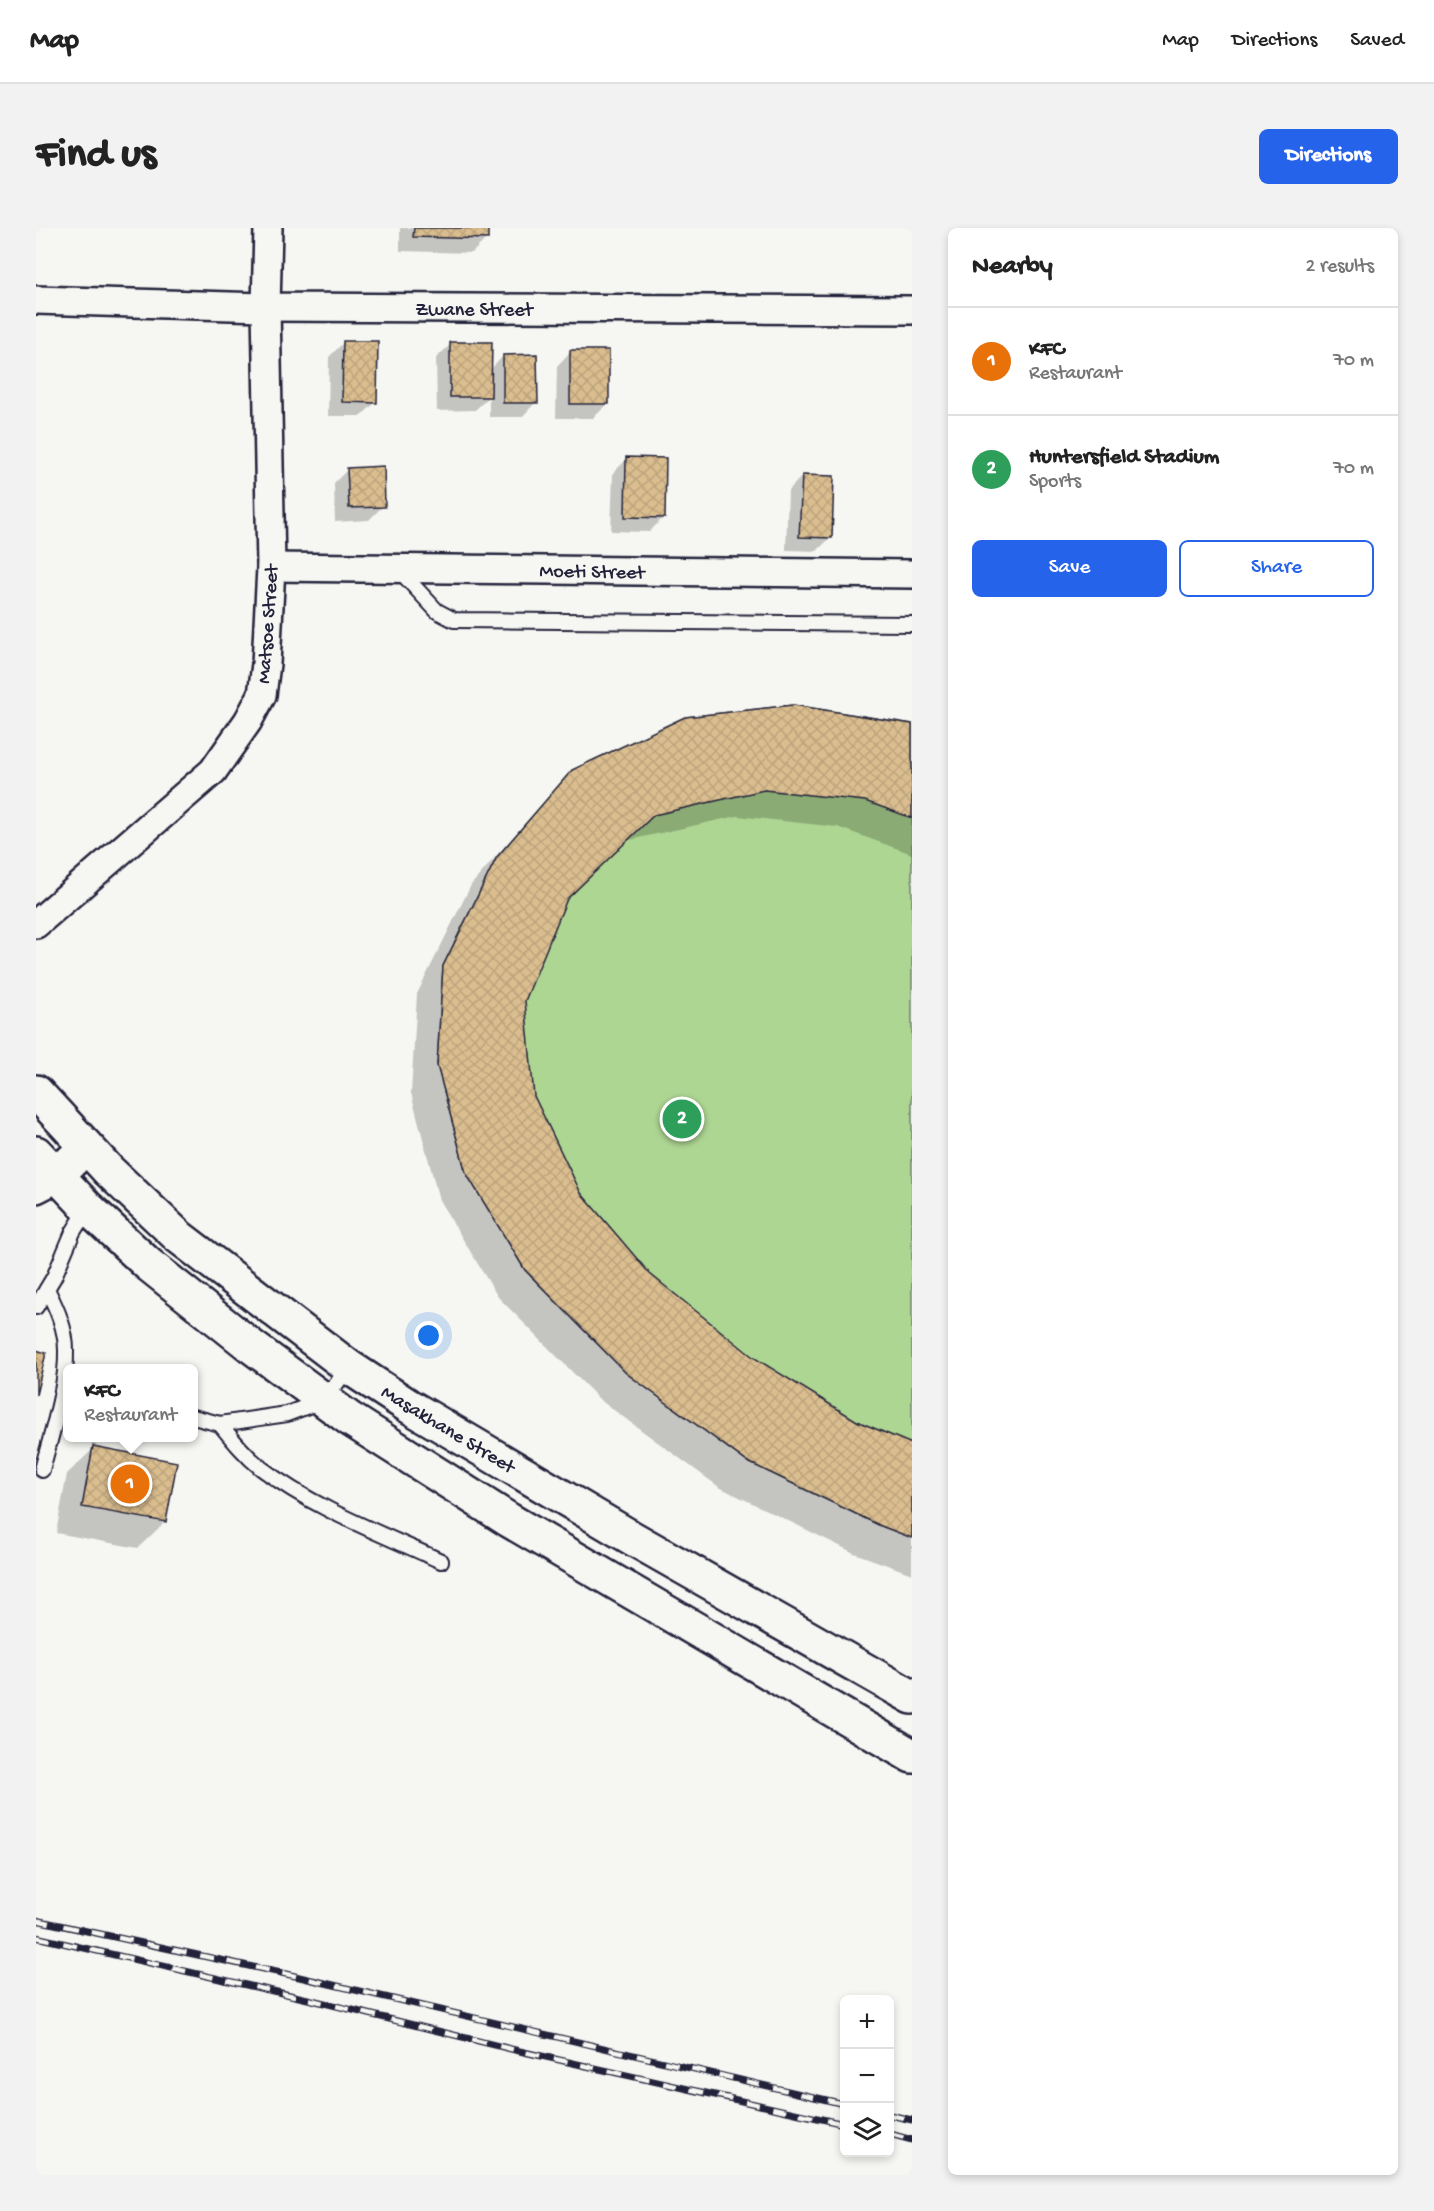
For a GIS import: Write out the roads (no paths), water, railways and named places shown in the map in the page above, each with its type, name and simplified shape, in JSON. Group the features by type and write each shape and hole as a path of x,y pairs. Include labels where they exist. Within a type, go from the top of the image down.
{"main road":[{"name":"Masakhane Street","path":"36,1092 124,1186 179,1237 216,1268 349,1367 407,1405 632,1538 912,1697"},
{"path":"86,1147 43,1172 88,1208 148,1264 197,1305 324,1400 402,1453 509,1520 912,1756"}],"street":[{"name":"Matsoe Street","path":"36,924 213,771 248,721 262,694 266,664 271,567 266,307 268,228"},
{"name":"Zwane Street","path":"36,300 266,307 912,310"},
{"name":"Moeti Street","path":"271,567 912,574"}],"lane":[{"path":"398,568 437,611 454,620 912,624"},
{"path":"36,1307 47,1289 73,1232 88,1208"},
{"path":"47,1289 62,1325 66,1364"},
{"path":"198,1419 220,1424 287,1414 324,1400 349,1367"},
{"path":"42,1470 63,1390"},
{"path":"220,1424 241,1450 292,1490 441,1561"}],"railway":[{"path":"36,1920 295,1976 840,2103"},
{"path":"36,1937 312,2000 515,2050 840,2123"},
{"path":"894,2116 912,2120"},
{"path":"894,2135 912,2140"}],"place":[{"name":"Huntersfield Stadium","path":"682,1119"},
{"name":"KFC","path":"130,1484"}]}
